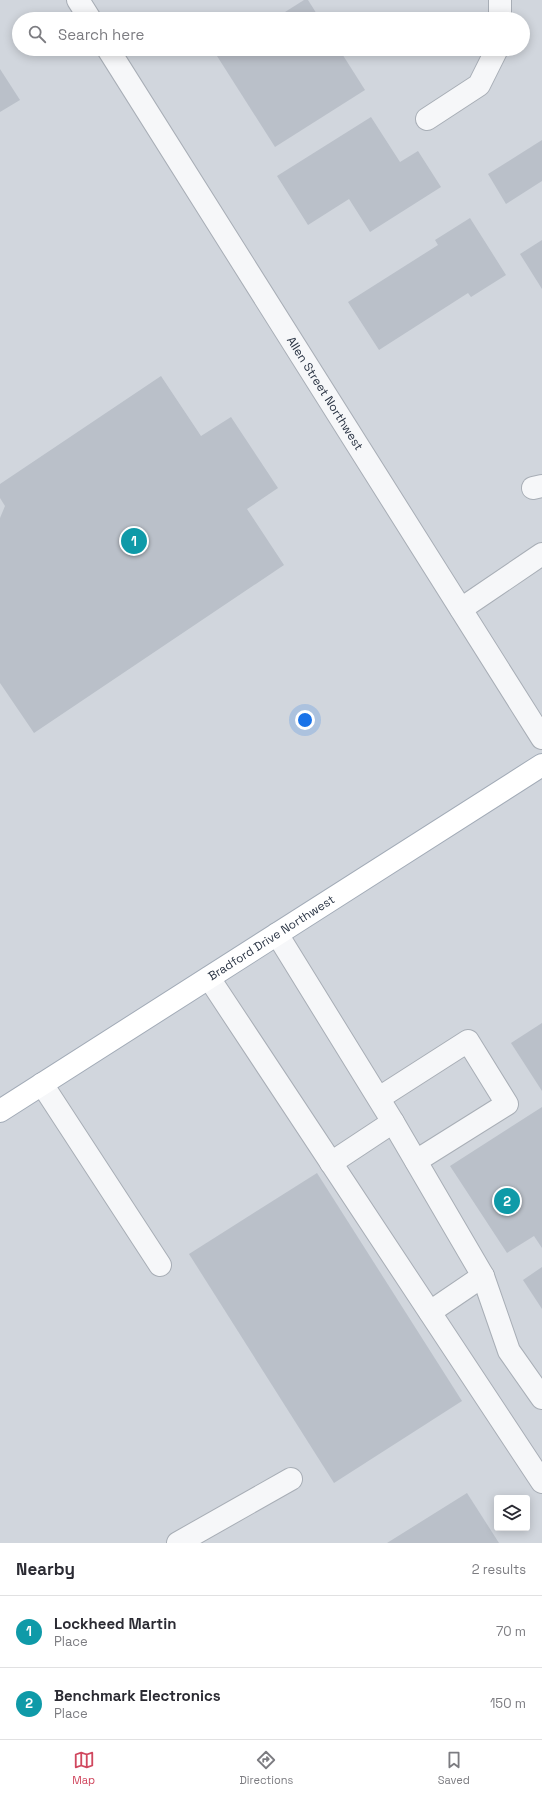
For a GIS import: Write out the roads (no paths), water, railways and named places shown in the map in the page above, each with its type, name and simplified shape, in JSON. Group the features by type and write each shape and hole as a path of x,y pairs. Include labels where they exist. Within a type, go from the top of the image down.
{"main road":[{"name":"Bradford Drive Northwest","path":"0,1111 542,765"}],"street":[{"path":"78,0 86,12"},
{"path":"500,0 500,12"},
{"name":"Allen Street Northwest","path":"112,56 542,738"},
{"path":"427,119 478,85 493,56"},
{"path":"461,610 542,554"},
{"path":"277,934 379,1098 483,1276 509,1351 542,1398"},
{"path":"209,978 542,1482"},
{"path":"379,1098 468,1041 507,1104 416,1161"},
{"path":"42,1084 160,1265"},
{"path":"331,1163 393,1122"},
{"path":"430,1312 483,1276"},
{"path":"178,1543 291,1479"}],"place":[{"name":"Lockheed Martin","path":"134,541"},
{"name":"Benchmark Electronics","path":"507,1201"}]}
